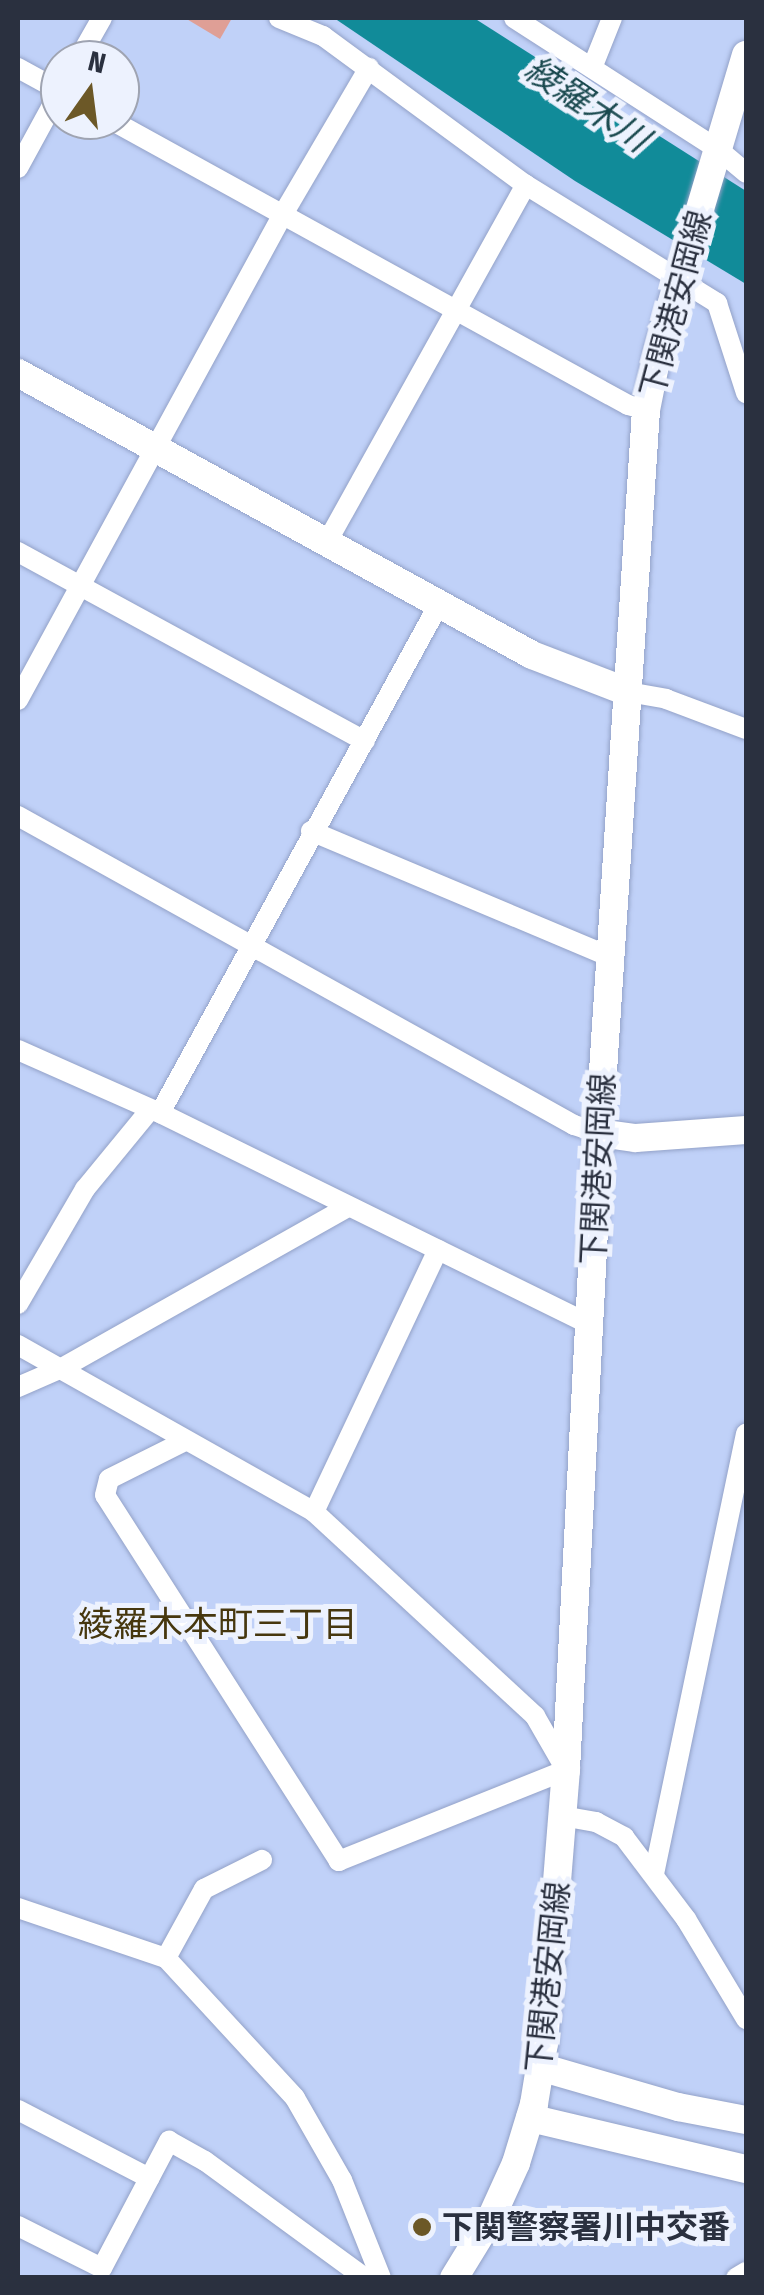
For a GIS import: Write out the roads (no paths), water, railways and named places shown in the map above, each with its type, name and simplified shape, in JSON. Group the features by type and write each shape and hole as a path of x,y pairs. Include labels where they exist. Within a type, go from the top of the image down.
{"main road":[{"name":"下関港安岡線","path":"454,2278 492,2216 530,2118 540,2067 566,1770 599,1133 646,410 680,275 746,54"},
{"path":"18,372 532,655 628,692"},
{"path":"599,1133 636,1138 746,1130"},
{"path":"540,2067 678,2107 746,2120"},
{"path":"530,2118 746,2169"}],"street":[{"path":"89,40 102,18"},
{"path":"280,18 322,36 526,186 680,275 717,303 746,393"},
{"path":"514,18 746,173"},
{"path":"592,68 612,18"},
{"path":"18,68 40,80"},
{"path":"18,700 282,216 368,68"},
{"path":"18,168 40,128"},
{"path":"140,136 456,312 628,405 646,410"},
{"path":"327,542 526,186"},
{"path":"18,552 366,740"},
{"path":"18,1304 85,1189 154,1112 252,945 438,604"},
{"path":"628,692 666,700 746,729"},
{"path":"18,816 574,1125 599,1133"},
{"path":"311,832 610,957"},
{"path":"18,1050 589,1324"},
{"path":"18,1388 62,1368 348,1207"},
{"path":"314,1512 438,1250"},
{"path":"18,1345 183,1442 314,1512 535,1716 566,1770 339,1861 105,1495 109,1478 183,1442"},
{"path":"654,1874 746,1434"},
{"path":"562,1816 596,1822 624,1837 654,1874 746,2019"},
{"path":"166,1958 204,1889 262,1860"},
{"path":"18,1908 166,1958 295,2098 342,2180 381,2278"},
{"path":"18,2110 149,2178"},
{"path":"18,2226 102,2268 168,2141 205,2161 365,2278"},
{"path":"736,2278 746,2272"}],"water":[{"name":"綾羅木川","path":"334,18 474,18 746,191 746,284 575,181"}],"place":[{"name":"下関警察署川中交番","path":"422,2227"}],"district":[{"name":"綾羅木本町三丁目","path":"218,1624"}]}
